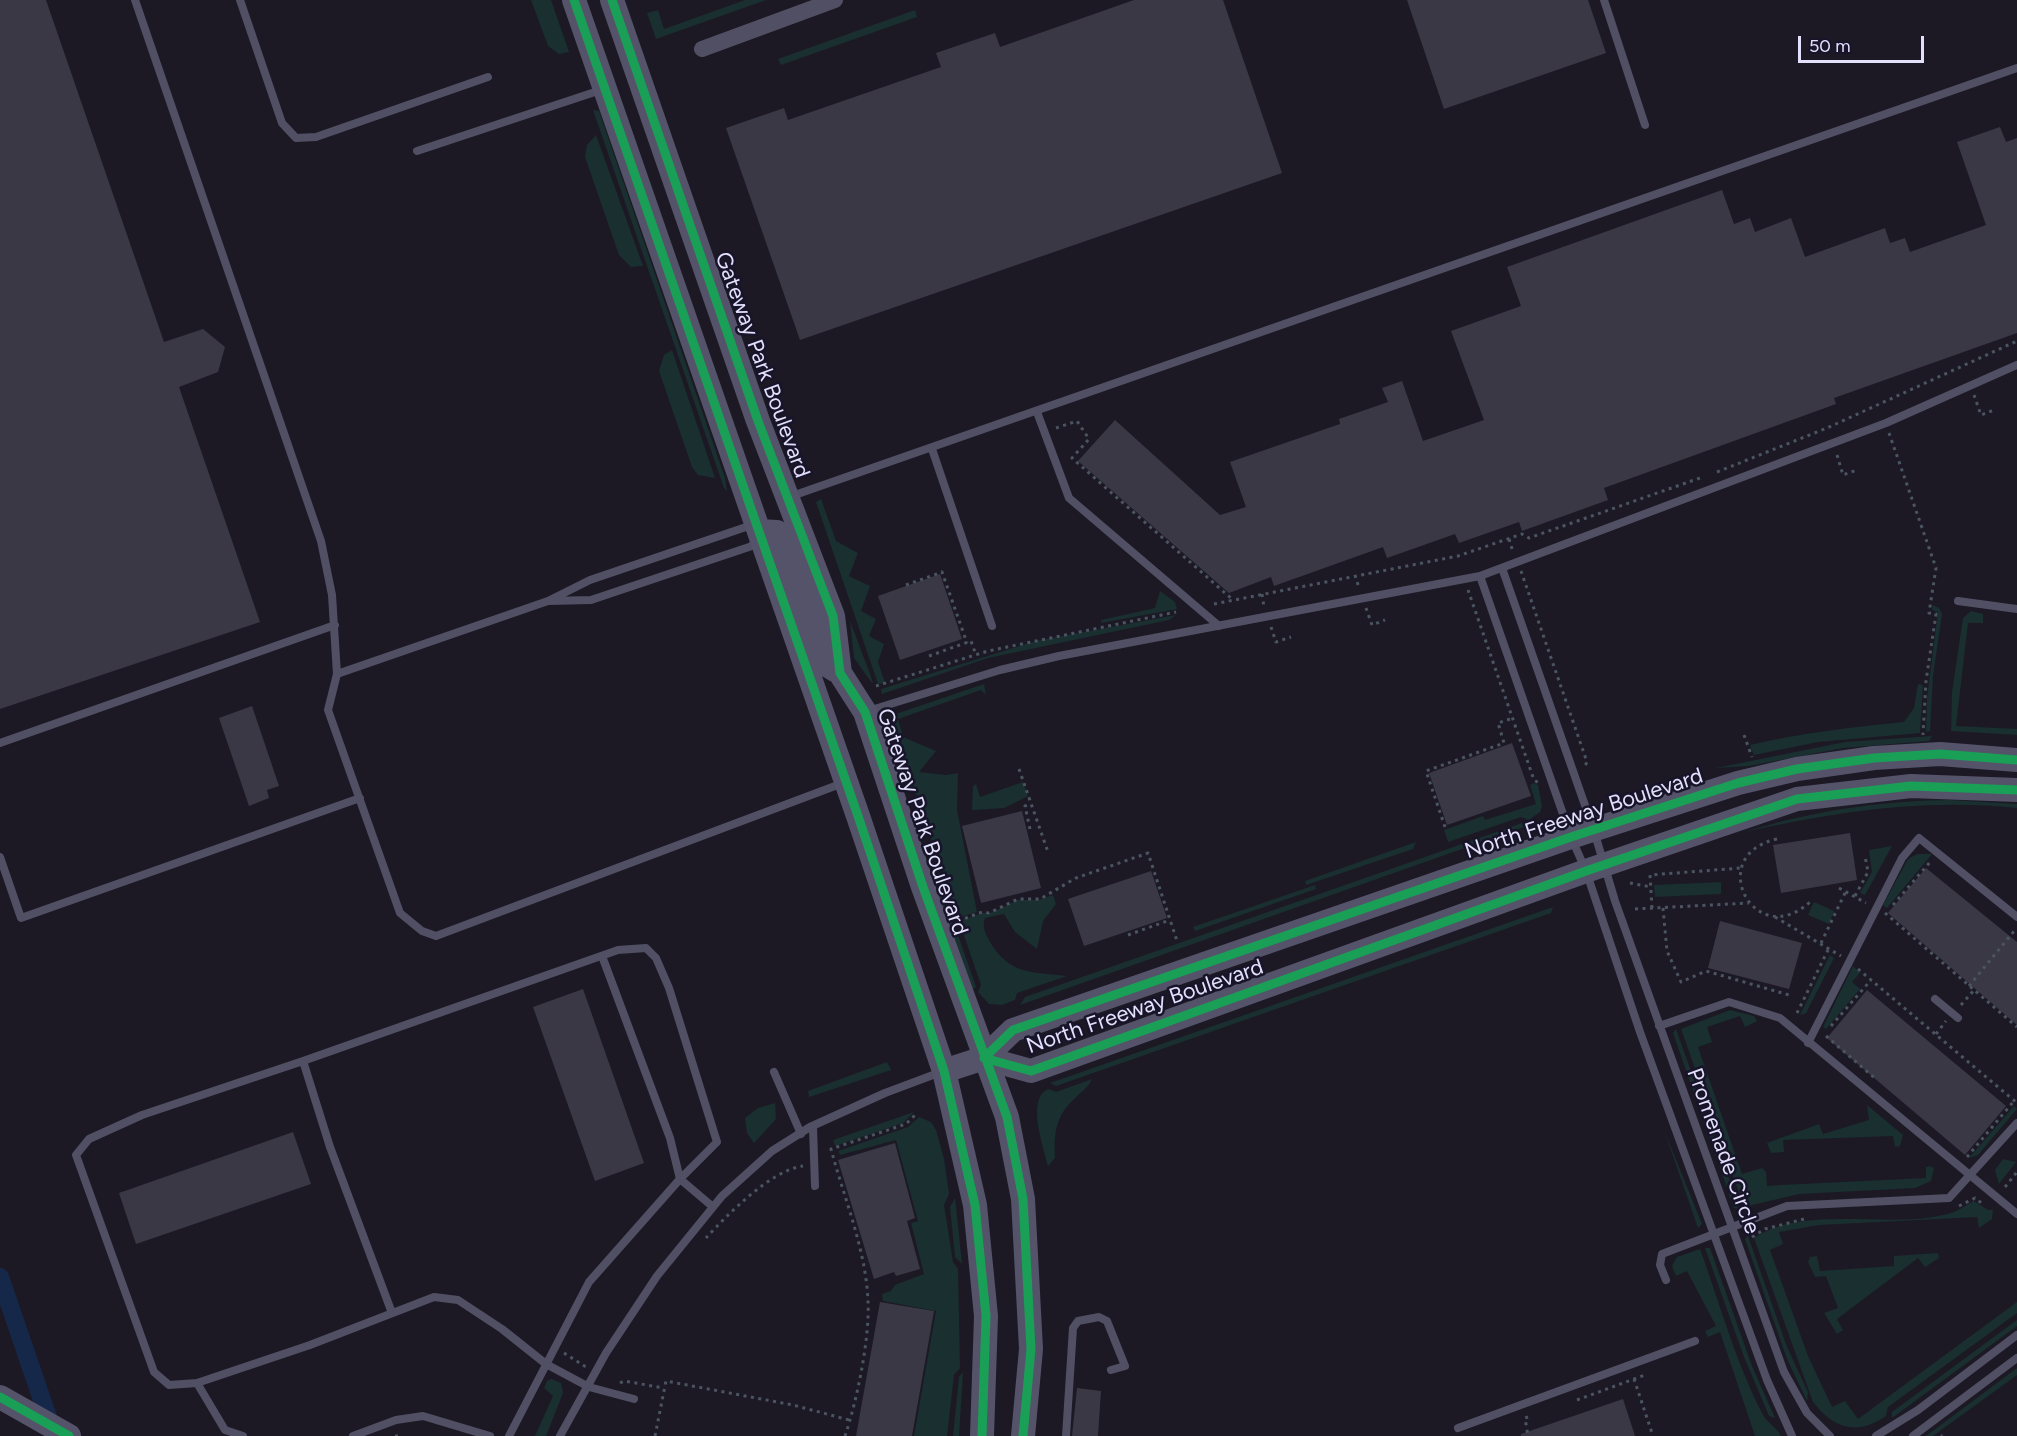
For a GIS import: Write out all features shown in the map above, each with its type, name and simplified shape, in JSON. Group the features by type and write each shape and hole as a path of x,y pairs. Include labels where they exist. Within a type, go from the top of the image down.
{"street":[{"path":"574,0 944,1071 960,1133 976,1216 986,1317 982,1436"},
{"name":"Gateway Park Boulevard","path":"612,0 758,421 833,616 840,673 865,712 984,1058 1007,1117 1023,1200 1031,1349 1023,1436"},
{"path":"702,49 835,0"},
{"path":"759,531 777,532 784,542 827,665 840,673"},
{"path":"1797,799 1816,784 1929,769 1940,754"},
{"name":"North Freeway Boulevard","path":"944,1071 984,1058 1013,1030 1570,837 1738,783 1797,770 1874,758 1940,754 2017,760"},
{"name":"North Freeway Boulevard","path":"984,1058 1031,1071 1594,868 1797,799 1911,786 2017,790"},
{"path":"0,1396 69,1436"}],"lane":[{"path":"135,0 321,541 334,625 338,674 328,710 400,914 422,931 436,936 846,782"},
{"path":"240,0 282,123 296,138 316,137 488,77"},
{"path":"1604,0 1645,125"},
{"path":"789,497 932,449 2017,68"},
{"path":"417,151 605,89"},
{"path":"865,712 1006,668 1480,576 1886,423 2017,365"},
{"path":"1037,412 1069,498 1219,626"},
{"path":"932,449 992,626"},
{"path":"338,674 548,601 590,580 746,526 759,531 752,546 591,600 548,601"},
{"path":"1502,568 1594,831 1594,868"},
{"path":"1480,576 1570,837 1594,868"},
{"path":"1958,601 2017,609"},
{"path":"0,743 334,625"},
{"path":"0,857 21,918 360,798"},
{"path":"1808,1043 1902,858 1919,838 2017,917"},
{"name":"Promenade Circle","path":"1594,868 1659,1026 1784,1372 1807,1413 1830,1436"},
{"name":"Promenade Circle","path":"1594,868 1640,1032 1716,1233 1767,1380 1792,1436"},
{"path":"509,1436 546,1365 589,1282 680,1179 717,1142 669,988 656,958 646,948 618,951 602,956 142,1115 88,1139 76,1155 154,1372 169,1385 198,1383 310,1345 434,1297 458,1300 502,1329 546,1365 589,1387 634,1399"},
{"path":"602,956 670,1138 680,1179 713,1207"},
{"path":"1935,999 1958,1018"},
{"path":"1659,1026 1729,1002 1780,1018 2017,1214"},
{"path":"303,1061 330,1147 392,1313"},
{"path":"560,1436 606,1353 657,1276 713,1207 772,1151 813,1127 885,1093 944,1071"},
{"path":"774,1072 801,1134"},
{"path":"1666,1280 1660,1265 1662,1254 1787,1206 1949,1198 2017,1123"},
{"path":"813,1127 815,1186"},
{"path":"1066,1436 1073,1328 1078,1321 1099,1317 1107,1321 1125,1366 1111,1370"},
{"path":"1876,1436 1918,1410 2017,1335"},
{"path":"1458,1428 1695,1341"},
{"path":"1913,1436 2017,1358"},
{"path":"198,1383 225,1430 243,1436"},
{"path":"353,1436 396,1420 423,1416 490,1436"}],"path":[{"path":"1214,604 1458,556 1522,534 1529,538 1827,428 2017,341"},
{"path":"1879,403 1936,568 1929,613 1936,614 1926,681 1923,735"},
{"path":"1056,428 1077,421 1089,439 1072,458 1233,600"},
{"path":"1827,428 1843,475 1857,470"},
{"path":"1509,539 1587,762 1584,769"},
{"path":"906,585 942,572 967,643"},
{"path":"1465,579 1534,780 1540,784 1542,793"},
{"path":"1366,608 1372,625 1385,620"},
{"path":"876,686 1039,638 1176,612"},
{"path":"1271,627 1276,642 1291,637"},
{"path":"929,656 971,641 976,655"},
{"path":"1445,827 1426,771 1504,743 1498,723 1513,718"},
{"path":"1744,735 1752,757"},
{"path":"1019,769 1048,852"},
{"path":"1030,829 1025,806 1031,804"},
{"path":"1777,839 1755,847 1741,868 1740,881 1749,903 1762,913 1775,917 1849,961 2016,1102 1967,1157 1958,1149"},
{"path":"958,921 982,912 989,913 1018,899 1040,899 1076,878 1148,853 1177,941"},
{"path":"1855,896 1868,872 1865,856"},
{"path":"1886,914 1933,858"},
{"path":"1652,908 1650,875 1741,868"},
{"path":"1630,883 1651,887"},
{"path":"1839,888 1886,914 2017,1027"},
{"path":"1821,943 1846,891"},
{"path":"1775,917 1788,916 1801,910 1810,901"},
{"path":"1635,909 1749,903"},
{"path":"1663,908 1667,951 1681,982 1706,971 1789,995"},
{"path":"1128,935 1170,920"},
{"path":"1969,986 2016,931 2007,923"},
{"path":"1797,1013 1829,948"},
{"path":"1871,980 1824,1035 1878,1080"},
{"path":"845,1436 860,1378 868,1302 864,1267 831,1149 906,1124 916,1114"},
{"path":"699,1245 761,1187 794,1167 834,1162"},
{"path":"1568,1402 1645,1375"},
{"path":"1634,1379 1653,1436"},
{"path":"612,1381 617,1384 624,1381 664,1388"},
{"path":"655,1436 666,1381 793,1405 849,1420"},
{"path":"1528,1436 1525,1418 1536,1414"}],"green space":[{"path":"531,0 551,0 569,52 559,54 548,46"},
{"path":"745,0 766,0 656,39 647,13 658,10 664,29"},
{"path":"915,10 917,17 781,65 778,59"},
{"path":"593,110 599,111 725,478 727,491 724,488"},
{"path":"596,135 643,266 631,267 619,255 585,157 587,145"},
{"path":"672,350 715,478 698,475 692,467 659,371 664,355"},
{"path":"821,499 836,541 858,553 849,576 870,586 861,611 876,619 869,636 884,644 878,662 885,683 878,684 816,502"},
{"path":"1160,591 1175,602 1177,609 1101,623 1101,620 1155,608"},
{"path":"1933,605 1939,608 1942,614 1933,676 1930,731 1926,732 1927,698 1938,612 1932,610"},
{"path":"1971,611 1983,614 1983,623 1968,623 1956,726 2017,729 2017,735 1951,731 1952,692 1963,618"},
{"path":"1176,615 1169,620 988,658 882,694 881,689 1036,641"},
{"path":"850,621 873,682 872,683 854,658"},
{"path":"984,684 986,695 981,690 898,719 903,737 936,751 919,772 946,775 958,773 957,810 977,912 958,918 890,716"},
{"path":"1918,684 1923,685 1920,733 1818,742 1754,755 1750,745 1827,731 1904,722 1914,708"},
{"path":"1932,736 1929,741 1843,748 1749,766 1716,768 1845,742"},
{"path":"1023,782 1028,796 1004,808 972,810 973,786 976,784 980,797"},
{"path":"1534,783 1538,785 1542,806 1540,812 1529,820 1521,817 1448,842 1444,830 1483,816 1485,820 1536,804 1530,785"},
{"path":"1950,800 2017,804 2017,808 1948,805 1879,809 1811,818 1744,832 1795,818 1846,808 1896,802"},
{"path":"1522,823 1527,826 1020,1005 1025,997"},
{"path":"1416,842 1413,849 1306,885 1305,881"},
{"path":"1892,846 1865,895 1860,893 1872,872 1869,850"},
{"path":"1917,854 1932,854 1887,908 1883,905 1908,859"},
{"path":"936,871 976,987 971,991 938,893"},
{"path":"1721,882 1721,894 1655,897 1654,885"},
{"path":"1315,885 1316,889 1195,931 1193,927"},
{"path":"1053,895 1056,904 1043,921 1037,949 1015,932 1004,914 985,918 984,927 996,951 1013,966 1032,972 1067,976 1017,993 1015,1000 1002,1005 989,1004 978,992 981,985 959,921 982,913 990,913 1018,900 1039,900"},
{"path":"1814,902 1834,911 1829,924 1808,915"},
{"path":"1553,907 1551,913 1056,1086 1050,1083"},
{"path":"1830,955 1834,958 1806,1013 1800,1015"},
{"path":"1853,966 1860,973 1852,982 1860,989 1826,1029 1823,1027"},
{"path":"1730,1010 1754,1016 1757,1021 1745,1027 1740,1016 1707,1027 1712,1042 1698,1047 1742,1174 1762,1168 1766,1172 1767,1186 1926,1178 1926,1167 1930,1166 1934,1168 1931,1181 1915,1188 1799,1194 1744,1207 1681,1029"},
{"path":"1676,1029 1740,1209 1734,1208 1673,1033"},
{"path":"887,1062 891,1070 809,1097 808,1091"},
{"path":"1092,1079 1062,1113 1057,1127 1055,1158 1048,1166 1040,1136 1037,1112 1042,1094 1049,1089 1056,1092"},
{"path":"775,1103 776,1119 754,1143 747,1133 745,1118 758,1108"},
{"path":"1867,1105 1903,1135 1900,1146 1895,1147 1893,1136 1783,1140 1784,1152 1771,1153 1767,1143 1819,1124 1823,1134 1869,1120"},
{"path":"2014,1106 2017,1109 1978,1155 1969,1158"},
{"path":"914,1112 903,1123 835,1146 833,1140"},
{"path":"919,1117 931,1122 936,1130 944,1159 949,1194 944,1205 953,1262 958,1269 960,1368 954,1375 947,1436 914,1436 936,1311 883,1301 882,1294 891,1291 895,1285 924,1274 911,1223 918,1221 896,1140 840,1155 838,1151 908,1127"},
{"path":"1664,1130 1702,1224 1698,1228"},
{"path":"2003,1159 2016,1162 1999,1184 1995,1170"},
{"path":"955,1198 962,1264 955,1257 950,1207"},
{"path":"1974,1201 1988,1210 1993,1210 1992,1219 1979,1228 1977,1217 1819,1225 1779,1232 1783,1244 1770,1250 1808,1356 1832,1407 1845,1401 1858,1419 2017,1302 2017,1313 1888,1407 1886,1416 1865,1426 1846,1427 1838,1424 1813,1402 1754,1238 1776,1227 1825,1219 1931,1217 1954,1212"},
{"path":"1748,1236 1787,1347 1808,1392 1807,1401 1787,1359 1745,1239"},
{"path":"1705,1248 1710,1248 1752,1366 1775,1418 1769,1416 1744,1357"},
{"path":"1700,1249 1736,1354 1753,1395 1763,1415 1781,1436 1755,1436 1720,1332 1708,1337 1705,1331 1716,1326 1687,1271 1676,1276 1672,1266 1677,1257"},
{"path":"1938,1253 1939,1258 1925,1267 1918,1258 1837,1319 1843,1330 1837,1334 1824,1313 1838,1308 1826,1276 1815,1277 1808,1262 1810,1257 1817,1256 1820,1271 1894,1266 1894,1256"},
{"path":"2017,1320 2017,1326 1892,1418 1892,1412"},
{"path":"2017,1368 2017,1375 1933,1436 1926,1436"},
{"path":"963,1372 959,1436 953,1436 959,1377"},
{"path":"551,1379 561,1383 563,1393 546,1436 535,1436 553,1396 544,1388 547,1381"}],"building":[{"path":"0,0 46,0 164,342 203,329 225,347 218,372 179,387 260,622 0,709"},
{"path":"1134,0 1223,0 1282,173 800,340 726,128 784,108 788,120 941,67 936,53 995,33 1000,47"},
{"path":"1407,0 1588,0 1606,53 1444,109"},
{"path":"2000,127 2006,142 2017,138 2017,333 1834,398 1836,404 1604,488 1608,500 1522,531 1519,522 1459,543 1455,534 1387,558 1383,547 1274,586 1271,577 1229,593 1078,461 1115,420 1220,515 1246,507 1230,462 1340,424 1339,419 1388,402 1382,388 1402,381 1423,441 1484,420 1451,331 1521,306 1507,267 1722,190 1734,224 1750,218 1755,232 1791,218 1805,257 1885,228 1890,243 1905,238 1910,252 1986,225 1957,142"},
{"path":"940,574 962,639 900,660 878,596"},
{"path":"252,706 279,786 267,790 269,798 249,806 219,718"},
{"path":"1512,743 1531,796 1447,825 1429,773"},
{"path":"1022,811 1041,888 981,903 962,826"},
{"path":"1850,833 1857,880 1781,893 1773,845"},
{"path":"1926,868 2017,942 2017,1025 1888,913"},
{"path":"1151,871 1167,918 1084,946 1068,899"},
{"path":"1720,921 1802,943 1789,989 1708,968"},
{"path":"583,989 644,1163 595,1181 533,1007"},
{"path":"1867,990 2006,1106 1965,1155 1827,1038"},
{"path":"293,1132 311,1184 136,1244 119,1193"},
{"path":"895,1143 915,1218 907,1221 920,1269 896,1276 894,1272 874,1279 838,1160"},
{"path":"880,1302 934,1311 912,1436 856,1436"},
{"path":"1077,1388 1101,1391 1098,1436 1072,1436"},
{"path":"1623,1399 1635,1436 1521,1436 1521,1434"}],"waterway":[{"path":"0,1277 53,1432"}],"cycle path":[{"path":"574,0 858,816 944,1071 975,1205 986,1316 982,1436"},
{"path":"612,0 758,421 833,616 840,673 865,712 923,887 1007,1117 1023,1199 1031,1349 1023,1436"},
{"path":"984,1058 1013,1030 1571,837 1738,783 1797,769 1874,758 1940,754 2017,760"},
{"path":"984,1058 1031,1071 1586,871 1797,799 1911,786 2017,790"},
{"path":"0,1397 69,1436"}]}
